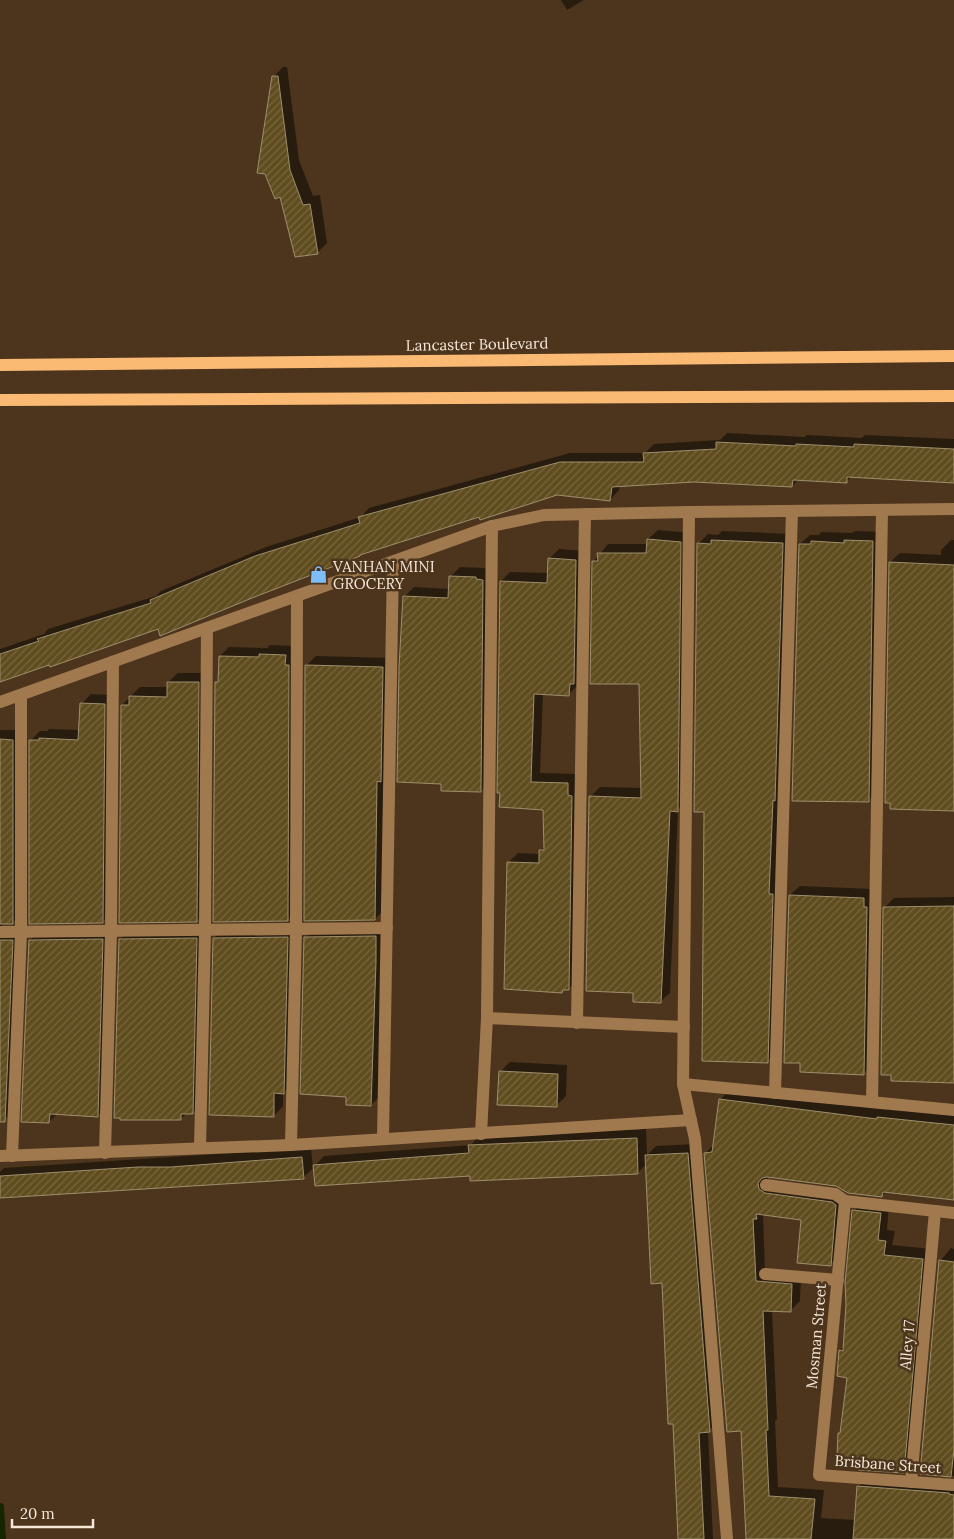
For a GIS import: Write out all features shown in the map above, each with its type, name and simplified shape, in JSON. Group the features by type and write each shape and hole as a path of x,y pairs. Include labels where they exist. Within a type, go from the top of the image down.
{"main road":[{"name":"Lancaster Boulevard","path":"0,365 954,356"},
{"path":"0,400 954,396"}],"street":[{"path":"0,702 492,526 544,515 954,509"},
{"path":"872,1102 882,510"},
{"path":"775,1093 792,511"},
{"path":"689,512 683,1084 695,1139 727,1539"},
{"path":"577,1023 585,514"},
{"path":"482,1134 487,1018 492,526"},
{"path":"384,1139 394,562"},
{"path":"291,1145 296,929 297,596"},
{"path":"200,1148 205,930 207,628"},
{"path":"105,1153 113,662"},
{"path":"21,695 21,932 6,1156 291,1145 691,1120"},
{"path":"0,932 387,928"},
{"path":"487,1018 684,1027"},
{"path":"683,1084 954,1110"},
{"path":"766,1185 835,1194 845,1201 954,1213"},
{"name":"Mosman Street","path":"819,1475 845,1201"},
{"name":"Alley 17","path":"911,1482 935,1211"},
{"path":"765,1274 838,1280"},
{"name":"Brisbane Street","path":"819,1475 954,1485"}],"building":[{"path":"272,76 278,76 290,170 303,205 310,204 318,254 295,257 280,197 275,199 265,174 257,173"},
{"path":"716,442 854,447 854,444 954,449 954,483 847,477 847,483 793,480 792,487 694,482 612,487 610,501 557,495 480,520 479,517 360,555 160,636 158,629 50,667 49,665 0,682 0,654 39,641 37,639 151,603 150,600 255,556 360,523 358,517 560,462 644,462 643,453 716,449"},
{"path":"647,539 681,542 678,812 670,811 661,1003 633,1002 633,993 586,991 589,796 641,798 639,684 590,684 592,561 598,561 597,553 646,553"},
{"path":"711,540 783,543 775,801 773,800 769,894 773,894 768,1063 702,1061 704,812 694,812 697,543 711,544"},
{"path":"844,540 873,541 869,802 792,801 799,544 811,544 811,541 844,543"},
{"path":"548,558 576,560 574,684 570,684 569,696 534,694 531,782 568,783 568,795 572,796 569,990 563,990 562,993 504,989 507,862 539,863 539,850 544,850 543,810 499,807 500,793 497,793 500,581 547,583"},
{"path":"889,562 954,565 954,811 890,809 890,803 885,803"},
{"path":"449,576 476,577 476,579 483,580 481,792 441,791 441,784 397,782 399,667 403,596 448,598"},
{"path":"259,654 286,655 285,665 289,665 288,921 213,922 215,682 218,682 219,656 259,657"},
{"path":"305,665 383,667 381,782 377,781 375,920 304,921"},
{"path":"167,682 199,682 197,922 119,923 121,705 129,705 129,696 167,697"},
{"path":"80,703 105,704 103,923 29,924 29,740 39,740 39,738 78,740"},
{"path":"0,739 13,740 13,924 0,924"},
{"path":"789,895 864,898 864,907 867,907 864,1075 800,1072 800,1063 784,1063"},
{"path":"954,906 954,1083 891,1081 891,1075 881,1075 883,907"},
{"path":"376,936 371,1106 346,1105 346,1097 300,1094 304,937"},
{"path":"288,937 284,1094 274,1093 274,1117 209,1115 213,938"},
{"path":"197,938 193,1114 181,1114 181,1120 120,1120 120,1118 114,1118 119,939"},
{"path":"103,939 98,1117 50,1114 49,1123 21,1122 29,940"},
{"path":"0,940 13,940 5,1122 0,1122"},
{"path":"499,1071 558,1074 557,1107 497,1105"},
{"path":"719,1099 877,1119 877,1117 954,1125 954,1200 883,1192 882,1197 848,1193 836,1186 767,1177 762,1178 758,1183 759,1189 765,1193 832,1202 836,1205 831,1266 797,1263 801,1220 756,1214 757,1219 753,1219 756,1281 792,1284 791,1312 763,1311 769,1496 815,1499 811,1539 746,1539 741,1431 727,1432 704,1153 712,1152"},
{"path":"637,1138 638,1174 470,1181 470,1176 315,1186 313,1165 469,1153 468,1145"},
{"path":"688,1153 710,1432 699,1433 704,1539 678,1539 673,1424 668,1424 662,1283 651,1284 645,1155"},
{"path":"302,1157 304,1179 0,1198 0,1176 138,1167 171,1167"},
{"path":"852,1210 881,1213 878,1240 886,1241 884,1255 923,1259 904,1473 858,1470 859,1459 837,1457 838,1433 840,1433 847,1378 837,1376 839,1350 843,1351 846,1304 845,1283"},
{"path":"939,1260 954,1262 954,1449 951,1477 920,1474"},
{"path":"857,1486 949,1493 954,1495 954,1539 853,1539"}],"waterway":[{"path":"0,1507 2,1539"}],"place":[{"name":"VANHAN MINI GROCERY","path":"319,575"}]}
